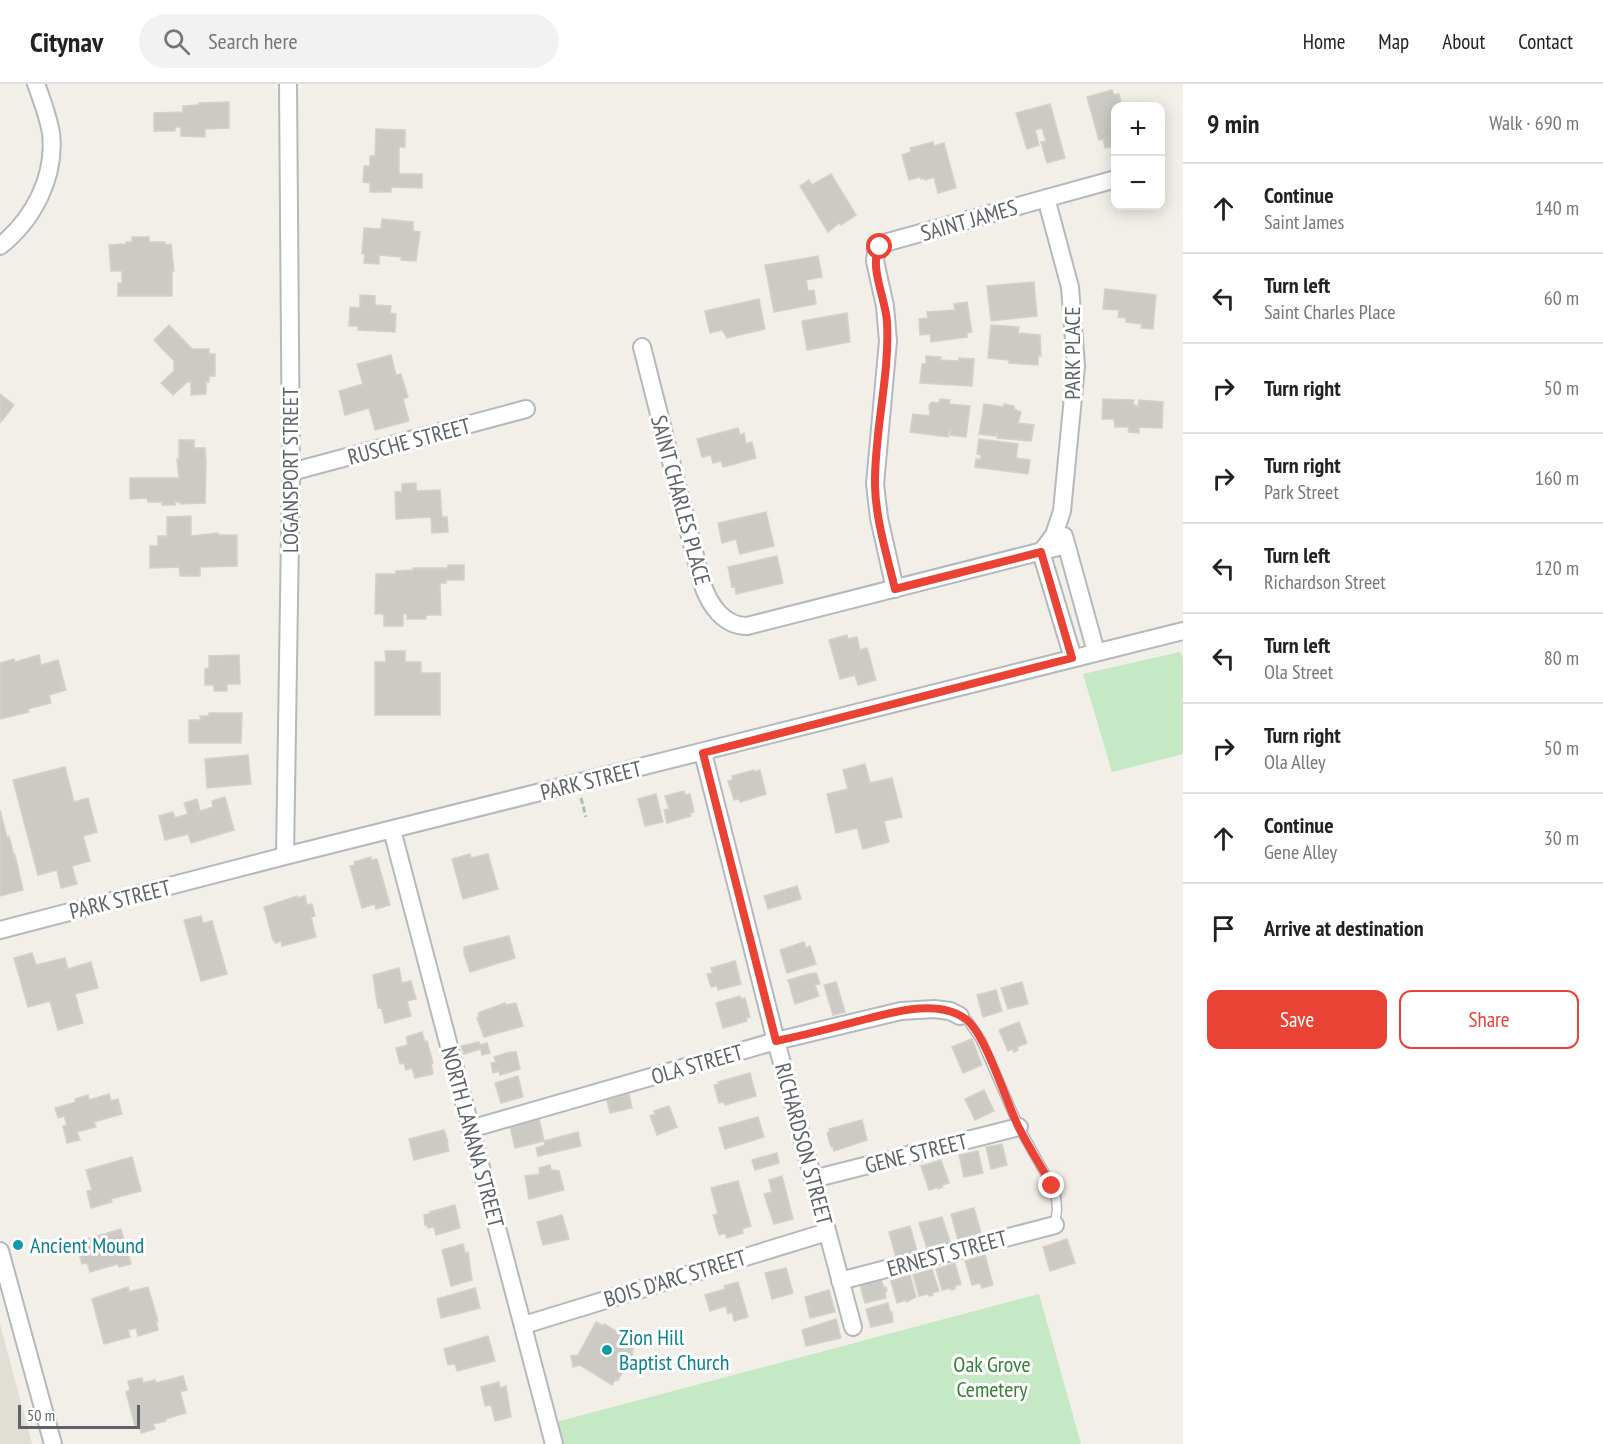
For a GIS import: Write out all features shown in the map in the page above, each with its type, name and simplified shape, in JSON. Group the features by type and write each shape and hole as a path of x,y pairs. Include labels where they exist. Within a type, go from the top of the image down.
{"street":[{"path":"0,246 25,224 37,204 45,183 50,159 51,134 36,84"},
{"name":"LOGANSPORT STREET","path":"285,856 291,472 288,84"},
{"name":"SAINT JAMES","path":"895,589 879,518 875,484 888,340 886,312 876,269 876,253 888,242 1111,180"},
{"name":"PARK PLACE","path":"1046,198 1070,287 1075,329 1075,380 1062,511 1066,545 1096,652"},
{"name":"SAINT CHARLES PLACE","path":"642,348 702,583 710,603 717,612 739,626 747,626 1066,545"},
{"name":"RUSCHE STREET","path":"291,472 526,409"},
{"name":"PARK PLACE","path":"1041,552 1054,535 1062,511"},
{"path":"1041,552 1072,658"},
{"name":"PARK STREET","path":"0,930 285,856 1183,631"},
{"name":"RICHARDSON STREET","path":"703,753 852,1327"},
{"name":"NORTH LANANA STREET","path":"392,830 554,1444"},
{"name":"OLA STREET","path":"470,1129 776,1041 901,1011 934,1009 950,1011 960,1016"},
{"name":"GENE STREET","path":"813,1179 1019,1127"},
{"name":"ERNEST STREET","path":"840,1281 1054,1225"},
{"name":"BOIS D'ARC STREET","path":"524,1325 827,1232"},
{"path":"0,1251 53,1444"}],"lane":[{"path":"960,1016 968,1021 981,1040 1019,1127 1052,1186 1057,1209 1054,1225"}],"shaded area":[{"path":"0,1324 32,1444 0,1444"}],"green space":[{"path":"1180,652 1183,658 1183,754 1112,772 1083,674"},
{"name":"Oak Grove Cemetery","path":"1039,1294 1081,1444 562,1444 556,1422"}],"building":[{"path":"1112,90 1114,95 1119,94 1121,102 1111,102 1111,147 1105,148 1103,139 1099,140 1087,97"},
{"path":"229,102 229,128 205,129 205,137 181,136 181,127 175,127 175,131 154,131 154,113 183,112 183,106 199,105 199,103"},
{"path":"1050,104 1065,158 1047,163 1041,142 1046,141 1042,128 1035,130 1039,145 1027,149 1016,113"},
{"path":"376,129 405,130 405,147 399,147 399,174 422,174 422,188 391,187 391,192 370,192 370,183 363,182 364,166 370,166 370,156 375,156"},
{"path":"933,142 934,146 944,143 956,188 938,193 934,177 925,180 920,177 909,180 902,155 911,152 910,148"},
{"path":"831,174 856,215 841,225 839,223 828,232 800,186 809,180 812,185"},
{"path":"382,219 413,222 413,231 420,232 416,261 379,255 379,264 364,263 365,254 362,254 364,228 381,229"},
{"path":"132,237 149,237 149,242 171,244 174,271 172,271 172,296 118,296 118,283 122,283 122,271 111,271 109,245 132,242"},
{"path":"818,256 822,277 806,280 808,291 814,290 816,304 774,312 765,265"},
{"path":"1034,282 1037,316 991,321 987,286"},
{"path":"1105,289 1156,295 1153,329 1141,328 1142,324 1126,322 1126,318 1118,317 1119,310 1103,309"},
{"path":"360,295 375,296 375,305 391,306 390,313 396,314 395,332 358,330 358,326 349,326 350,307 360,308"},
{"path":"759,299 765,329 727,338 722,330 710,333 705,311"},
{"path":"967,302 972,332 967,333 967,337 931,342 930,334 920,335 919,319 928,318 927,312 955,310 954,304"},
{"path":"847,313 850,342 807,350 802,321"},
{"path":"169,325 192,349 209,349 209,354 215,354 215,376 209,376 209,382 206,382 206,394 191,395 191,382 187,382 173,395 161,383 174,371 174,361 154,340"},
{"path":"991,325 1019,327 1018,333 1040,335 1041,356 1038,356 1038,365 1009,363 1009,360 988,358"},
{"path":"391,355 396,375 401,374 408,397 403,399 409,421 375,430 369,408 345,415 339,391 363,384 357,364"},
{"path":"926,356 941,357 940,360 974,359 972,386 920,383 922,364 926,364"},
{"path":"0,394 14,405 1,422 0,422"},
{"path":"940,399 950,400 949,404 970,406 966,437 950,435 951,431 948,437 910,432 913,414 930,416 929,405 932,402 939,403"},
{"path":"1103,399 1134,400 1133,404 1138,407 1139,400 1163,402 1162,428 1139,427 1139,433 1128,432 1129,427 1115,427 1114,419 1102,419"},
{"path":"984,404 1014,406 1014,409 1021,412 1018,423 1034,425 1031,441 997,438 997,432 995,436 979,434"},
{"path":"738,428 740,435 744,433 746,444 752,442 756,458 723,467 721,461 713,463 711,455 702,457 697,439"},
{"path":"979,439 1018,444 1016,458 1030,460 1028,474 975,467 976,459 981,459 981,455 977,454"},
{"path":"179,440 194,440 194,448 205,448 205,503 180,504 180,502 175,502 175,505 162,505 162,502 148,502 147,498 130,499 130,478 179,478 177,459 179,459"},
{"path":"416,483 416,491 440,490 442,517 447,517 448,532 432,533 431,517 396,519 395,492 402,492 402,484"},
{"path":"766,512 774,546 740,554 736,539 722,543 718,523"},
{"path":"191,516 191,536 218,533 218,535 237,535 237,566 200,567 200,576 180,576 179,567 150,568 150,546 158,546 158,536 167,536 167,517"},
{"path":"777,556 783,583 736,594 735,586 732,587 728,567"},
{"path":"448,565 464,565 464,580 446,580 446,583 440,583 441,615 426,615 426,619 407,619 407,614 403,614 403,626 384,626 384,614 375,614 376,574 396,574 396,571 413,570 413,568 448,568"},
{"path":"847,635 848,639 857,637 860,650 867,648 876,680 858,685 855,675 840,679 829,640"},
{"path":"385,651 405,651 405,662 421,662 421,673 440,673 440,715 375,715 375,662 386,662"},
{"path":"39,655 41,665 58,660 66,690 49,695 51,703 28,709 29,712 0,719 0,663 14,659 15,662"},
{"path":"239,655 240,684 227,684 227,691 214,691 214,685 205,685 205,669 209,668 209,656"},
{"path":"209,713 242,713 241,743 189,743 189,720 201,720 200,716 209,716"},
{"path":"248,755 251,784 207,788 205,759"},
{"path":"865,764 870,783 892,778 902,817 884,821 889,842 863,849 857,828 836,833 827,794 848,789 843,770"},
{"path":"65,767 74,802 88,798 97,832 83,836 90,861 72,866 77,884 61,888 57,870 38,875 13,780"},
{"path":"754,770 755,772 760,770 766,794 740,802 739,799 734,800 728,781 733,780 732,776"},
{"path":"684,791 685,795 690,794 694,812 690,813 691,816 667,823 664,810 669,809 665,796"},
{"path":"656,794 663,822 645,826 638,799"},
{"path":"225,797 234,830 191,843 188,834 165,840 159,816 173,812 175,818 188,814 184,803 197,799 200,811 213,807 212,801"},
{"path":"0,810 7,837 9,836 15,855 23,890 0,896"},
{"path":"470,854 471,858 488,854 498,889 463,899 452,859"},
{"path":"371,857 371,860 377,859 390,905 376,909 375,904 362,908 350,866 355,865 354,862"},
{"path":"797,886 801,899 768,909 764,896"},
{"path":"297,896 297,898 305,896 307,905 312,904 315,916 311,917 316,937 282,946 281,941 276,943 273,940 264,907"},
{"path":"201,916 203,923 212,921 227,974 201,981 184,920"},
{"path":"509,936 515,958 470,972 464,947"},
{"path":"804,942 806,948 810,946 816,964 787,973 780,950"},
{"path":"32,953 36,965 65,958 68,969 91,962 98,988 75,994 83,1023 58,1030 50,1001 28,1007 14,958"},
{"path":"735,961 741,984 718,990 717,986 711,987 707,974 713,973 711,968"},
{"path":"399,968 402,983 411,981 416,999 407,1001 411,1016 385,1023 381,1007 378,1008 373,975"},
{"path":"816,973 820,984 815,985 819,996 795,1004 788,980"},
{"path":"836,982 845,1012 833,1015 824,985"},
{"path":"1022,982 1028,1004 1008,1009 1001,988"},
{"path":"996,990 1002,1011 983,1017 977,995"},
{"path":"740,996 741,999 745,998 750,1017 746,1018 747,1021 723,1028 716,1003"},
{"path":"505,1003 506,1005 516,1003 523,1026 484,1037 477,1018 478,1013"},
{"path":"1019,1022 1027,1043 1017,1047 1018,1050 1014,1052 1013,1049 1008,1051 999,1030"},
{"path":"422,1032 433,1063 431,1064 433,1074 415,1078 412,1068 406,1070 404,1063 400,1064 396,1048 408,1045 406,1037"},
{"path":"972,1039 982,1065 963,1073 952,1047"},
{"path":"479,1042 480,1045 487,1043 490,1053 482,1055 481,1049 464,1054 461,1046"},
{"path":"516,1052 520,1069 500,1075 499,1071 493,1073 491,1063 496,1062 494,1057"},
{"path":"750,1073 756,1096 725,1105 724,1102 719,1103 714,1085"},
{"path":"518,1076 523,1097 501,1103 495,1083"},
{"path":"984,1090 994,1111 975,1120 965,1099"},
{"path":"109,1094 111,1101 118,1099 122,1114 94,1122 96,1127 77,1132 80,1140 67,1143 63,1126 67,1125 64,1116 58,1118 55,1108 76,1102 75,1099 88,1095 89,1100"},
{"path":"629,1094 632,1108 610,1113 607,1100"},
{"path":"669,1106 677,1127 657,1135 650,1116 655,1114 654,1111"},
{"path":"758,1117 764,1137 725,1149 719,1128"},
{"path":"539,1119 544,1141 515,1148 510,1126"},
{"path":"862,1120 867,1140 834,1151 827,1133 830,1132 829,1129"},
{"path":"444,1130 449,1151 414,1160 409,1139"},
{"path":"578,1132 581,1146 538,1156 536,1148 545,1145 544,1141"},
{"path":"1002,1144 1007,1165 991,1169 986,1147"},
{"path":"978,1151 983,1173 964,1177 959,1155"},
{"path":"777,1153 779,1163 755,1170 752,1160"},
{"path":"132,1157 141,1191 111,1199 112,1202 91,1208 87,1191 92,1190 86,1170"},
{"path":"941,1160 949,1183 938,1189 938,1187 929,1190 921,1166"},
{"path":"550,1165 551,1170 559,1171 564,1190 529,1199 525,1176 540,1174 539,1168"},
{"path":"782,1176 793,1219 774,1224 764,1194 772,1192 769,1180"},
{"path":"738,1181 751,1226 742,1229 743,1233 727,1238 725,1233 719,1235 713,1215 718,1214 711,1188"},
{"path":"455,1205 460,1228 436,1235 434,1227 428,1228 427,1224 425,1225 424,1215"},
{"path":"974,1208 981,1233 958,1240 951,1214"},
{"path":"562,1215 569,1239 543,1245 537,1222"},
{"path":"942,1217 950,1242 927,1248 919,1223"},
{"path":"910,1226 917,1251 896,1257 889,1232"},
{"path":"121,1229 131,1264 119,1267 118,1264 90,1272 87,1263 82,1264 79,1254 87,1252 84,1240"},
{"path":"1067,1239 1075,1263 1050,1271 1043,1247"},
{"path":"463,1244 465,1253 468,1252 472,1280 451,1286 442,1250"},
{"path":"985,1255 993,1285 982,1288 980,1283 972,1285 965,1261"},
{"path":"955,1263 961,1284 955,1286 955,1289 942,1290 936,1269"},
{"path":"786,1268 793,1293 772,1299 765,1273"},
{"path":"932,1269 939,1291 929,1296 928,1294 919,1296 913,1275"},
{"path":"910,1275 916,1297 897,1303 891,1281"},
{"path":"881,1279 884,1288 886,1287 886,1298 865,1303 860,1285"},
{"path":"738,1282 748,1317 734,1321 732,1312 728,1314 726,1306 710,1311 705,1295"},
{"path":"128,1287 129,1292 148,1287 158,1321 156,1321 158,1330 138,1336 136,1328 128,1330 130,1337 104,1344 92,1299"},
{"path":"475,1288 480,1308 441,1318 437,1299"},
{"path":"829,1290 835,1312 810,1318 805,1297"},
{"path":"888,1303 893,1322 871,1327 866,1309"},
{"path":"836,1319 841,1338 806,1346 802,1330"},
{"name":"Zion Hill Baptist Church","path":"596,1322 628,1338 633,1346 632,1356 618,1380 616,1379 612,1385 580,1365 573,1367 571,1356 578,1355"},
{"path":"488,1336 495,1361 457,1371 455,1364 448,1365 444,1349"},
{"path":"183,1376 187,1390 180,1392 186,1413 153,1424 155,1429 141,1433 139,1425 135,1426 126,1392 130,1390 128,1381 142,1378 143,1383 155,1380 156,1383"},
{"path":"499,1382 500,1388 506,1386 511,1417 495,1421 491,1405 485,1406 481,1387"}],"place":[{"name":"Ancient Mound","path":"18,1245"},
{"name":"Zion Hill Baptist Church","path":"607,1350"}],"route":[{"path":"880,247 875,261 885,306 888,340 875,484 879,518 895,589 1041,552 1072,658 703,753 776,1041 901,1011 934,1009 950,1011 960,1016 968,1021 981,1040 1019,1127 1052,1186"}]}
